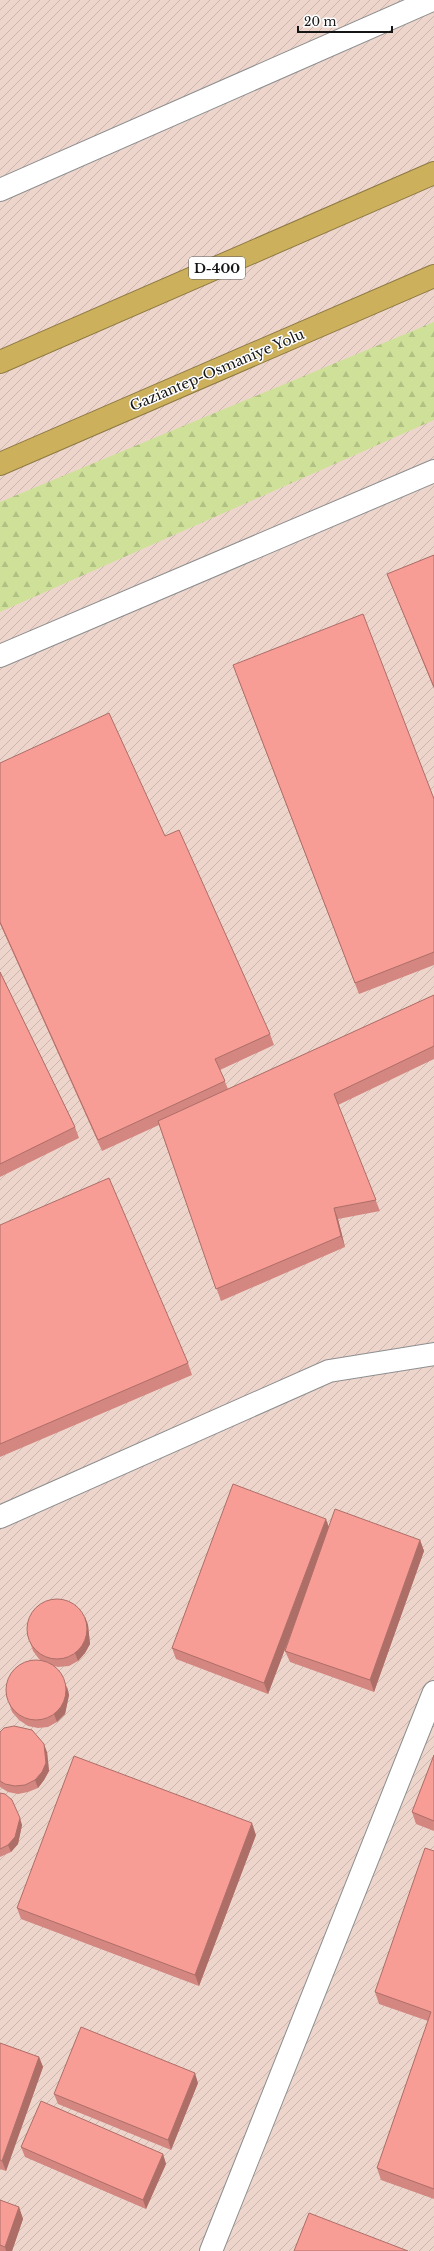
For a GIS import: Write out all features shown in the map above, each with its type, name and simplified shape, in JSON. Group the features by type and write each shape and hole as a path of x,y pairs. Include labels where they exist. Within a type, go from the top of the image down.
{"highway":[{"name":"D-400","path":"0,362 434,173"},
{"name":"Gaziantep-Osmaniye Yolu","path":"0,464 434,276"}],"street":[{"path":"0,190 432,0"},
{"path":"0,656 434,471"},
{"path":"0,1517 328,1371 434,1354"},
{"path":"211,2251 434,1692"}],"shaded area":[{"path":"0,0 434,0 434,2251 0,2251"}],"green space":[{"path":"434,322 434,420 0,612 0,502"}],"building":[{"path":"434,555 434,687 387,574"},
{"path":"363,614 434,799 434,952 355,983 233,665"},
{"path":"109,713 165,836 179,830 270,1034 215,1059 225,1081 98,1140 0,922 0,763"},
{"path":"0,972 75,1127 0,1164"},
{"path":"434,995 434,1046 334,1094 376,1200 334,1208 341,1236 216,1289 158,1121"},
{"path":"109,1178 188,1363 0,1444 0,1225"},
{"path":"233,1484 326,1519 264,1683 172,1648"},
{"path":"335,1509 420,1540 370,1680 285,1651"},
{"path":"57,1599 74,1604 82,1612 87,1629 82,1646 74,1654 57,1659 40,1654 32,1646 27,1629 32,1612 40,1604"},
{"path":"36,1660 53,1665 61,1673 66,1690 61,1707 53,1715 36,1720 19,1715 11,1707 6,1690 11,1673 19,1665"},
{"path":"14,1726 32,1730 44,1744 46,1763 42,1772 35,1780 25,1785 15,1786 5,1784 0,1781 0,1732 4,1728"},
{"path":"434,1755 434,1821 412,1812"},
{"path":"74,1756 252,1823 195,1975 17,1908"},
{"path":"0,1793 5,1794 12,1800 20,1818 15,1837 8,1845 0,1849"},
{"path":"425,1848 434,1851 434,2189 377,2168 431,2012 375,1992"},
{"path":"81,2027 195,2073 168,2140 54,2094"},
{"path":"0,2043 39,2057 2,2161 0,2160"},
{"path":"41,2101 163,2154 143,2200 21,2147"},
{"path":"0,2200 19,2207 5,2247 0,2245"},
{"path":"309,2213 408,2251 294,2251"}]}
